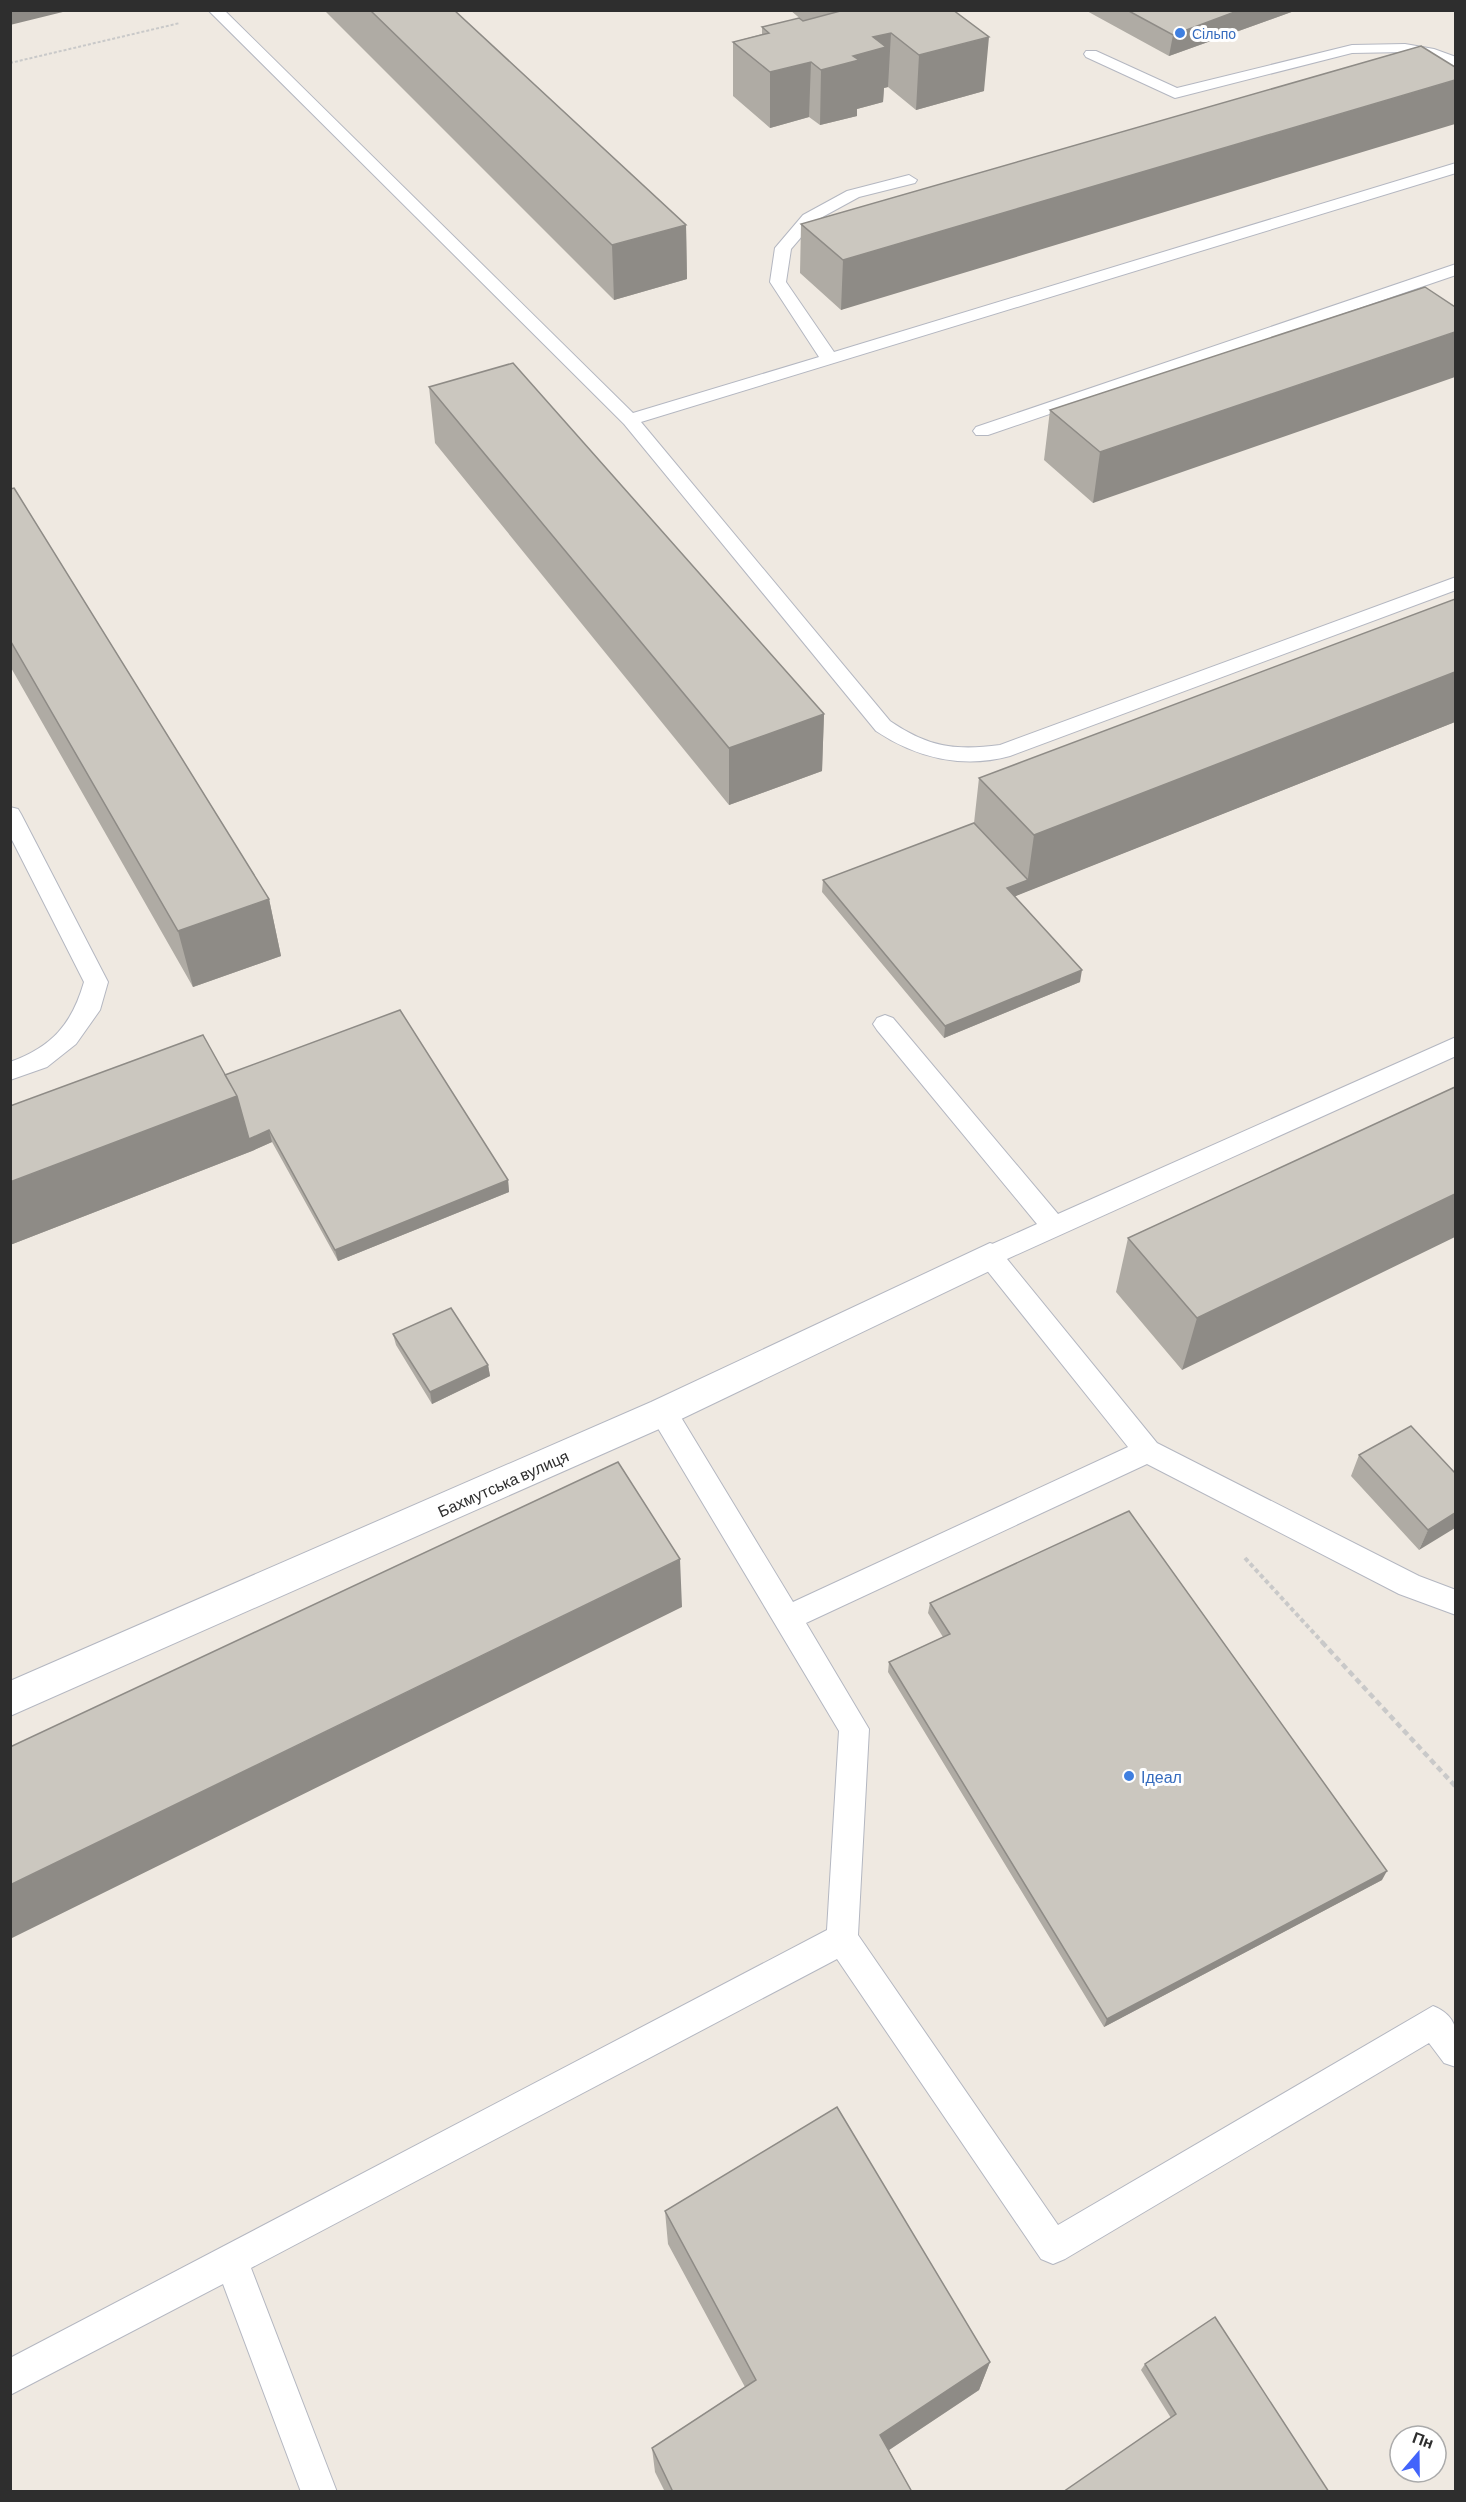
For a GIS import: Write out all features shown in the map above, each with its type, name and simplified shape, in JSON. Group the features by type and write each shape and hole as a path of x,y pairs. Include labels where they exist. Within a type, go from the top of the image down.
{"street":[{"name":"Бахмутська вулиця","path":"10,1699 663,1412 990,1256"}],"lane":[{"path":"217,12 630,420 883,726 901,739 923,750 950,755 977,756 1003,752 1455,583"},
{"path":"1091,54 1175,93 1352,49 1405,48 1429,52 1455,63"},
{"path":"630,420 1455,168"},
{"path":"829,358 778,282 783,248 809,218 835,203 852,194 909,180"},
{"path":"982,431 1455,269"},
{"path":"10,814 96,981 88,1010 68,1038 39,1061 10,1071"},
{"path":"885,1024 1054,1227"},
{"path":"1455,1046 990,1256 1147,1451 1409,1585 1455,1603"},
{"path":"663,1412 854,1729 842,1939 1053,2247 1433,2022 1455,2051"},
{"path":"788,1618 1147,1451"},
{"path":"10,2377 842,1939"},
{"path":"231,2260 319,2492"}],"path":[{"path":"10,63 217,12"},
{"path":"1242,1554 1455,1787"}],"building":[{"path":"370,10 454,10 686,225 612,245"},
{"path":"844,10 953,10 989,37 919,55 891,33 873,37 886,47 853,56 859,60 821,70 811,62 770,72 733,42 769,33 762,27 799,18 803,21"},
{"path":"1127,10 1240,10 1173,35"},
{"path":"1421,46 1455,67 1455,80 843,260 801,224"},
{"path":"1425,287 1455,307 1455,332 1100,452 1050,410"},
{"path":"513,363 824,714 729,748 429,387"},
{"path":"14,488 269,899 178,931 10,640 10,489"},
{"path":"1455,599 1455,672 1034,835 979,778"},
{"path":"974,823 1028,880 1007,888 1082,970 945,1026 823,880"},
{"path":"400,1010 508,1180 335,1250 269,1130 249,1139 237,1096 225,1075"},
{"path":"203,1035 237,1096 10,1182 10,1106"},
{"path":"1455,1087 1455,1194 1197,1318 1128,1238"},
{"path":"451,1308 488,1365 430,1392 393,1334"},
{"path":"1411,1426 1455,1473 1455,1513 1428,1530 1359,1455"},
{"path":"618,1462 680,1559 10,1885 10,1747"},
{"name":"Ідеал","path":"1129,1511 1387,1871 1107,2019 889,1662 950,1634 930,1603"},
{"path":"837,2107 990,2362 880,2435 912,2492 673,2492 652,2448 756,2380 665,2211"},
{"path":"1215,2317 1329,2492 1063,2492 1176,2414 1145,2364"}],"place":[{"name":"Сільпо","path":"1180,33"},
{"name":"Ідеал","path":"1129,1776"}]}
